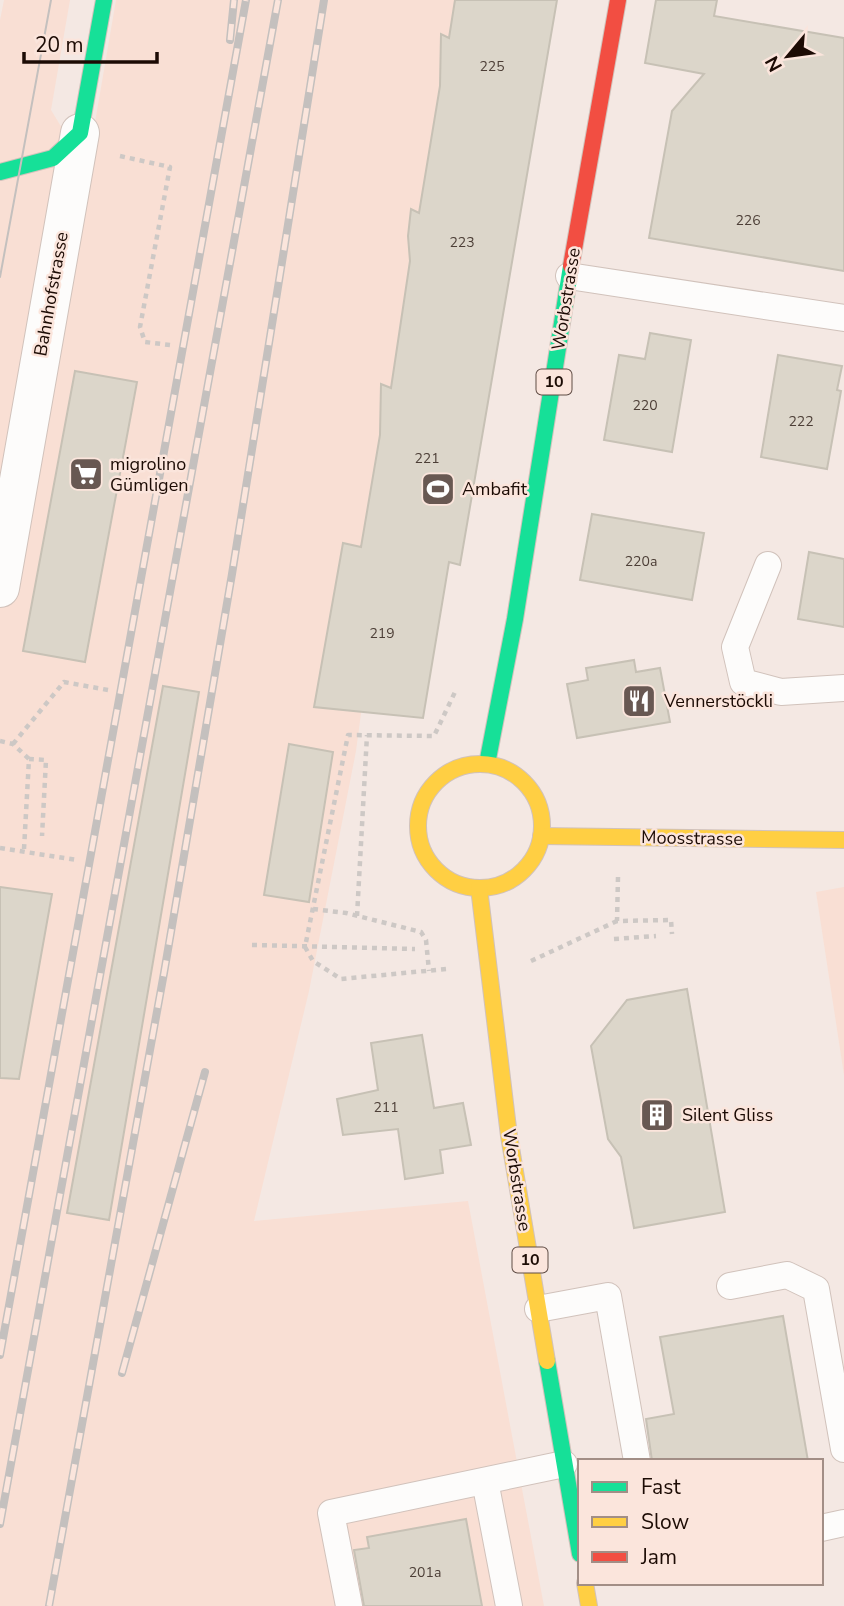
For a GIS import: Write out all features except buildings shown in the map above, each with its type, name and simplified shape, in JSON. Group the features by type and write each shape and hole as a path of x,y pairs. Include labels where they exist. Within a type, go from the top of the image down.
{"main road":[{"name":"Bahnhofstrasse","path":"80,133 103,0"},
{"name":"Worbstrasse","path":"487,764 515,619 569,276 618,0"},
{"path":"0,172 53,158 80,133"},
{"path":"487,764 509,771 526,785 537,804 541,836 535,854 516,877 498,885 479,888 459,885 441,875 428,860 420,841 418,821 422,802 433,785 448,772 467,765 487,764"},
{"name":"Moosstrasse","path":"541,836 844,840"},
{"name":"Worbstrasse","path":"479,888 509,1136 578,1538"},
{"path":"585,1585 589,1606"}],"street":[{"name":"Bahnhofstrasse","path":"0,588 80,133"}],"lane":[{"path":"569,276 844,318"},
{"path":"768,565 735,647 743,682 780,692 844,688"},
{"path":"730,1286 787,1275 816,1289 844,1449"},
{"path":"538,1309 608,1296 637,1459"},
{"path":"349,1606 331,1513 564,1464"},
{"path":"485,1481 509,1606"},
{"path":"823,1528 844,1523"}],"path":[{"path":"80,133 106,154 170,167 140,327 145,342 170,345"},
{"path":"13,744 64,682 108,690"},
{"path":"414,972 341,979 313,961 305,947 348,735 434,736 457,687"},
{"path":"357,916 367,735"},
{"path":"0,741 13,744 29,759 46,760 42,836"},
{"path":"24,849 29,759"},
{"path":"0,848 24,849 77,860"},
{"path":"617,921 618,869"},
{"path":"313,909 357,916 421,932 426,940 429,971"},
{"path":"488,965 537,960 617,921 671,920 672,934"},
{"path":"614,939 656,936"},
{"path":"252,945 415,949"}],"shaded area":[{"path":"4,0 70,0 51,110 87,169 116,0 456,0 356,751 309,991 254,1221 468,1201 544,1606 0,1606 0,20"},
{"path":"844,887 844,1075 816,892"}],"tram line":[{"path":"0,277 51,0"}],"railway":[{"path":"230,40 234,0"},
{"path":"0,1355 246,0"},
{"path":"0,1524 278,0"},
{"path":"49,1606 164,973 232,574 324,0"},
{"path":"122,1373 205,1072"}],"traffic: fast":[{"path":"0,172 53,158 80,133 104,0"},
{"path":"487,764 515,619 571,266"},
{"path":"547,1361 578,1542"}],"traffic: slow":[{"path":"480,764 504,769 524,782 537,802 542,826 537,850 524,870 504,883 480,888 456,883 436,870 423,850 418,826 423,802 436,782 456,769 480,764"},
{"path":"541,836 844,840"},
{"path":"479,888 509,1136 547,1361"},
{"path":"585,1585 589,1606"}],"traffic: jam":[{"path":"571,266 618,0"}],"place":[{"name":"migrolino Gümligen","path":"86,474"},
{"name":"Ambafit","path":"438,489"},
{"name":"Vennerstöckli","path":"639,701"},
{"name":"Silent Gliss","path":"657,1115"}]}
